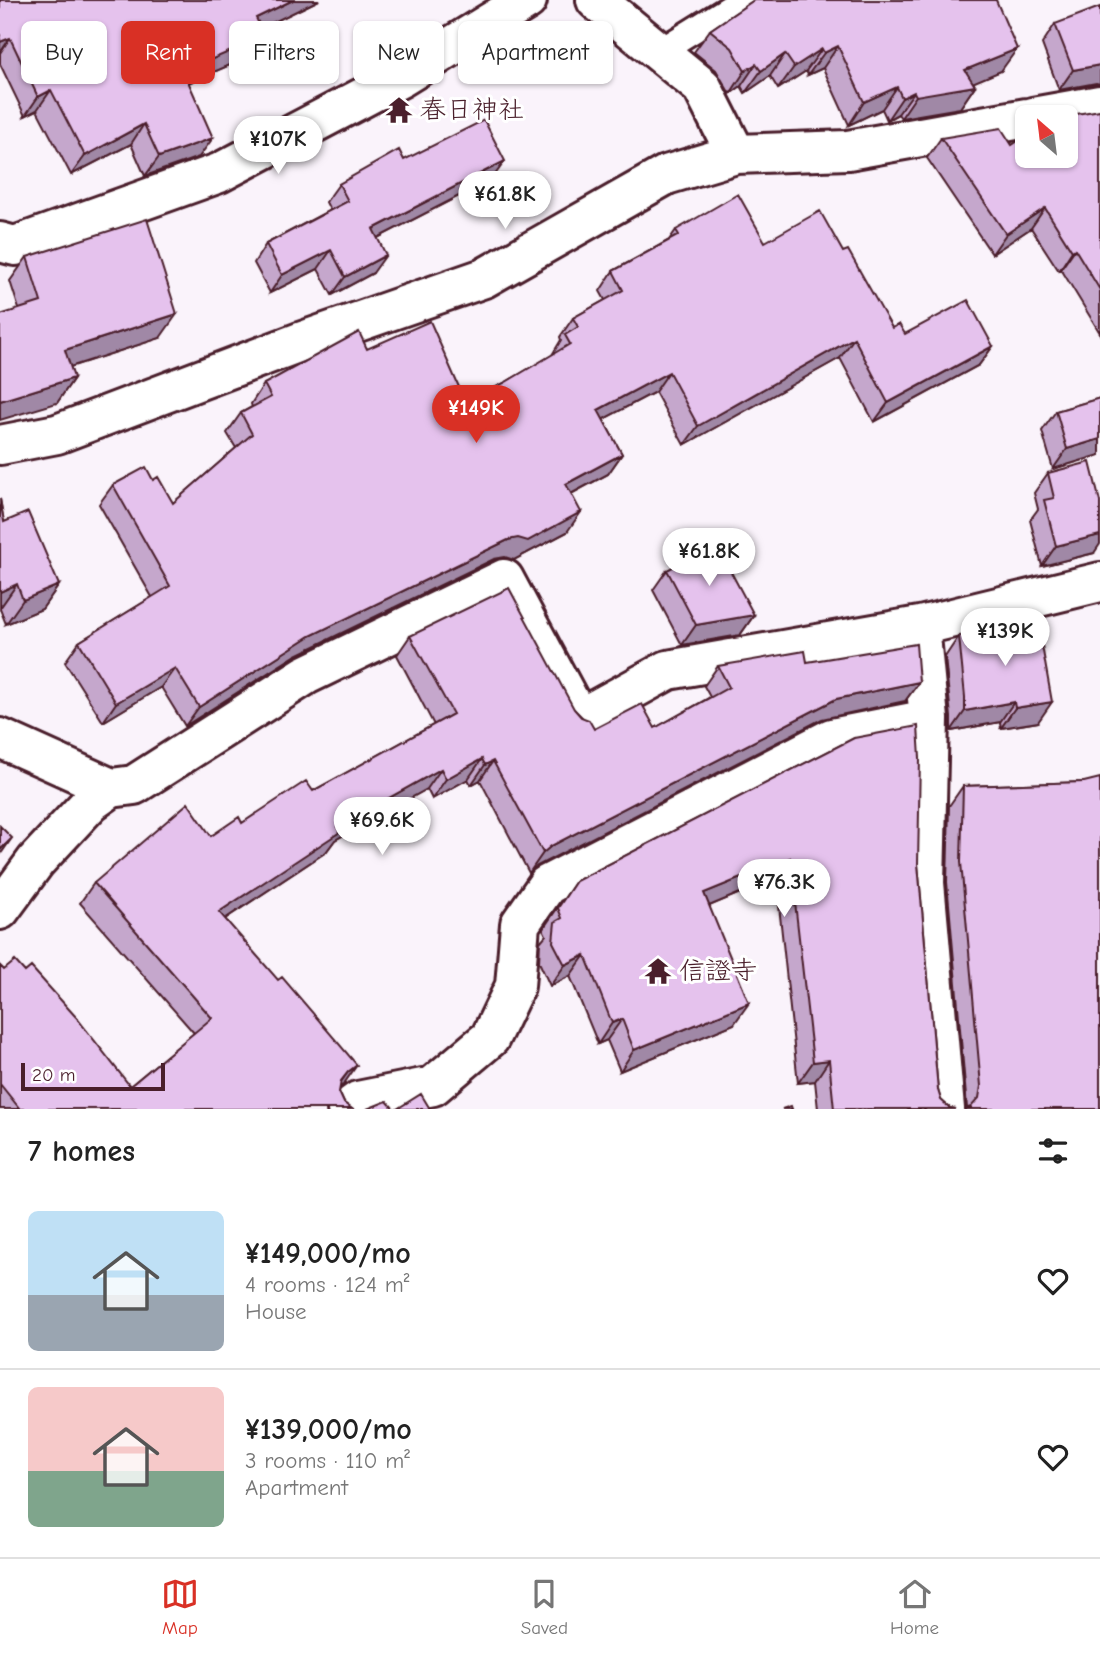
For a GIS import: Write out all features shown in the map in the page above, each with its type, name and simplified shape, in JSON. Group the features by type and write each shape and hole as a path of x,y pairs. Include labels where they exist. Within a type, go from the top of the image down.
{"street":[{"path":"0,242 15,246 219,173 400,78 527,0"},
{"path":"597,0 702,87 736,154"},
{"path":"1078,109 1100,105"},
{"path":"0,445 57,434 300,342 484,278 666,175 736,154 848,150 1015,120"},
{"path":"0,910 36,861 91,802 111,788 134,785 306,675 504,579 579,719 668,670 920,626 1100,582"},
{"path":"920,626 929,719 925,883 945,1109"},
{"path":"347,1109 358,1101 439,1098 490,1038 516,986 520,924 547,885 832,738 929,719"},
{"path":"0,738 111,788"}],"lane":[{"path":"660,51 742,0"}],"building":[{"path":"0,0 293,0 256,18 258,21 229,21 229,52 215,58 215,21 121,21 121,84 189,84 213,138 159,157 144,124 85,156 51,90 38,97 32,84 107,84 107,21 21,21 21,61 10,38 0,42"},
{"path":"754,0 996,0 1017,49 965,70 975,86 916,96 914,92 902,98 897,87 864,102 838,46 824,53 822,49 794,67 785,54 761,71 756,64 745,71 732,48 710,30"},
{"path":"1100,7 1100,65 1073,70 1055,24"},
{"path":"1100,110 1100,290 1045,208 1006,234 941,138 1001,128 1012,145 1015,143 1015,168 1078,168 1078,114"},
{"path":"484,120 505,161 373,229 386,255 345,277 331,250 282,275 266,244 348,201 339,184 399,150 404,160"},
{"path":"738,194 765,242 820,211 843,252 848,250 892,328 899,324 905,334 968,300 993,346 888,403 854,338 698,426 669,372 598,410 622,454 566,484 581,512 528,541 518,538 508,540 310,636 199,707 175,668 116,703 79,642 170,586 113,485 146,467 153,480 158,477 173,503 252,434 241,413 271,397 264,384 359,332 367,349 430,321 466,403 570,344 565,335 578,327 573,318 623,290 613,271 679,235 676,230"},
{"path":"147,219 177,314 65,350 74,378 0,401 0,315 41,302 27,257"},
{"path":"1100,398 1100,439 1067,449 1056,411"},
{"path":"1090,462 1100,502 1100,535 1056,546 1044,500 1054,498 1048,473"},
{"path":"0,499 4,522 28,512 59,585 23,600 17,584 0,592"},
{"path":"716,544 754,615 696,625 667,570"},
{"path":"509,588 574,709 581,717 589,720 594,729 642,704 655,728 729,687 718,666 805,651 807,662 916,644 919,682 836,699 551,846 543,853 493,761 485,765 482,759 446,779 441,769 337,827 340,832 219,912 278,980 282,977 357,1065 341,1081 339,1092 344,1103 352,1109 20,1109 0,1084 0,966 4,970 15,961 25,972 31,967 76,1017 130,1086 212,1018 94,883 188,803 211,836 239,817 242,823 306,781 313,791 453,714 410,636"},
{"path":"1038,623 1052,702 1015,708 1014,702 965,711 959,636"},
{"path":"918,726 918,864 938,1090 941,1100 950,1108 956,1109 834,1109 829,1060 813,1062 790,858 704,893 749,1003 634,1050 622,1019 612,1023 585,955 565,965 553,942 555,922 562,918 558,908 576,881 854,738"},
{"path":"1100,778 1100,1109 965,1109 971,1107 979,1098 981,1086 961,862 963,786 1084,782"},
{"path":"0,826 12,838 0,850"},
{"path":"421,1094 430,1109 397,1109"},
{"path":"387,1101 394,1109 367,1109"}],"place":[{"name":"春日神社","path":"399,110"},
{"name":"信證寺","path":"658,971"}]}
